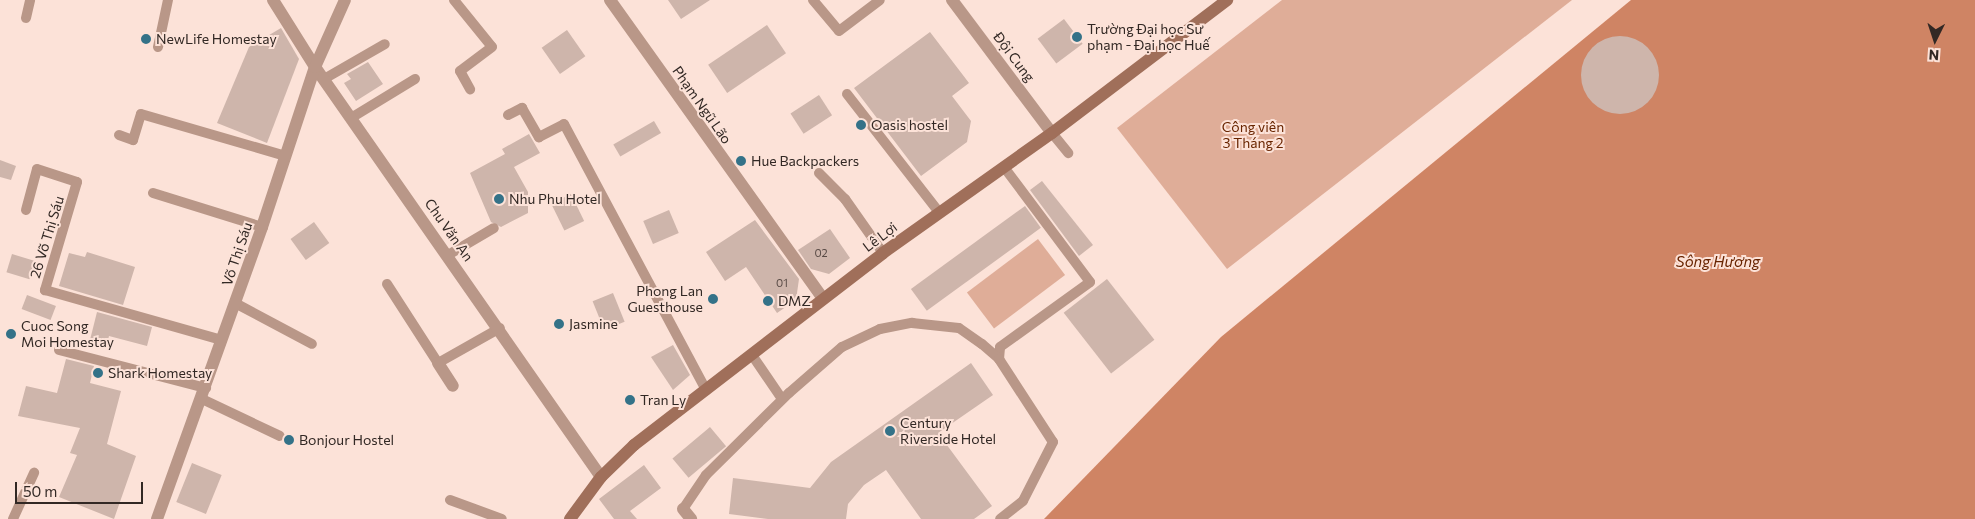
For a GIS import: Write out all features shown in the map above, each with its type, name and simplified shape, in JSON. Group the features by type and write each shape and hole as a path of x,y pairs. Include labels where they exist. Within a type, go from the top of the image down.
{"main road":[{"name":"Lê Lợi","path":"570,519 601,477 706,390 883,253 1052,133 1227,0"}],"street":[{"name":"Chu Văn An","path":"273,0 315,67 500,328 601,477"},
{"name":"Võ Thị Sáu","path":"157,519 204,394 315,67 345,0"},
{"name":"Phạm Ngũ Lão","path":"610,0 823,299"},
{"name":"Đội Cung","path":"952,0 1052,133"},
{"path":"438,363 453,386"}],"lane":[{"path":"26,18 30,0"},
{"path":"158,47 168,0"},
{"path":"454,0 492,47 460,71 470,88"},
{"path":"813,0 839,31 880,0"},
{"path":"324,80 385,44"},
{"path":"351,118 416,79"},
{"path":"847,94 939,212"},
{"path":"508,115 522,108 539,137 564,124 706,390"},
{"path":"118,135 133,140 141,114 286,156"},
{"path":"1052,133 1068,153"},
{"path":"999,358 1000,347 1090,282 1004,167"},
{"name":"26 Võ Thị Sáu","path":"26,210 37,169 77,182 46,290 222,340"},
{"path":"820,173 844,199 883,253"},
{"path":"153,193 262,227"},
{"path":"448,255 494,228"},
{"path":"388,284 438,363 500,328"},
{"path":"235,303 312,344"},
{"path":"687,514 706,475 782,399 842,347 894,325 921,323 958,328 999,358 1053,442 1023,500 1000,519"},
{"path":"58,350 204,394 280,436"},
{"path":"752,355 782,399"},
{"path":"13,519 34,473"},
{"path":"450,500 502,519"}],"green space":[{"name":"Công viên 3 Tháng 2","path":"1282,0 1572,0 1227,269 1117,128"},
{"path":"1038,239 1065,275 994,329 967,293"}],"water":[{"name":"Sông Hương","path":"1631,0 1975,0 1975,519 1044,519 1221,337"}],"building":[{"path":"668,0 710,0 681,19"},
{"path":"1064,19 1083,44 1056,64 1038,39"},
{"path":"767,25 786,53 727,93 708,65"},
{"path":"281,28 299,59 267,143 217,123 249,47"},
{"path":"567,30 585,56 560,74 542,48"},
{"path":"930,32 969,83 952,96 971,121 967,142 921,176 854,88"},
{"path":"1620,36 1635,39 1652,53 1656,60 1659,75 1656,90 1642,107 1635,111 1620,114 1605,111 1588,97 1584,90 1581,75 1584,60 1598,43 1605,39"},
{"path":"368,62 383,84 356,101 344,83 351,79 347,74"},
{"path":"819,95 832,115 804,134 790,114"},
{"path":"654,121 661,133 620,157 613,144"},
{"path":"529,134 540,153 514,167 528,192 528,213 501,227 491,222 470,173 505,154 502,149"},
{"path":"0,160 16,166 11,180 0,177"},
{"path":"1042,181 1093,245 1079,256 1030,190"},
{"path":"571,194 584,221 564,231 551,204"},
{"path":"1025,206 1041,228 927,311 911,289"},
{"path":"669,210 679,233 653,244 643,221"},
{"path":"755,220 799,279 796,300 777,313 746,267 725,281 706,252"},
{"path":"314,222 329,243 306,260 291,239"},
{"path":"830,229 850,258 829,274 811,269 798,250"},
{"path":"87,252 135,267 123,305 59,286 69,253 85,257"},
{"path":"12,254 35,261 29,279 6,272"},
{"path":"1107,279 1154,340 1111,374 1064,313"},
{"path":"613,293 625,322 604,330 593,301"},
{"path":"27,295 56,306 51,320 22,309"},
{"path":"97,312 152,327 147,346 109,336 106,348 89,344"},
{"path":"673,345 690,375 673,390 651,357"},
{"path":"66,359 94,366 90,383 121,391 107,444 136,456 114,519 59,497 77,455 70,453 80,428 18,416 26,386 57,393"},
{"path":"971,363 993,395 938,433 992,506 974,519 921,519 886,470 864,485 848,504 846,519 768,519 729,514 733,478 810,488 831,462"},
{"path":"710,427 726,446 689,478 672,458"},
{"path":"192,463 222,475 206,514 176,502"},
{"path":"644,465 661,488 630,511 637,519 614,519 599,499"}],"place":[{"name":"Trường Đại học Sư phạm - Đại học Huế","path":"1077,37"},
{"name":"NewLife Homestay","path":"146,39"},
{"name":"Oasis hostel","path":"861,125"},
{"name":"Hue Backpackers","path":"741,161"},
{"name":"Nhu Phu Hotel","path":"499,199"},
{"name":"Phong Lan Guesthouse","path":"713,299"},
{"name":"DMZ","path":"768,301"},
{"name":"Jasmine","path":"559,324"},
{"name":"Cuoc Song Moi Homestay","path":"11,334"},
{"name":"Shark Homestay","path":"98,373"},
{"name":"Tran Ly","path":"630,400"},
{"name":"Century Riverside Hotel","path":"890,431"},
{"name":"Bonjour Hostel","path":"289,440"}]}
